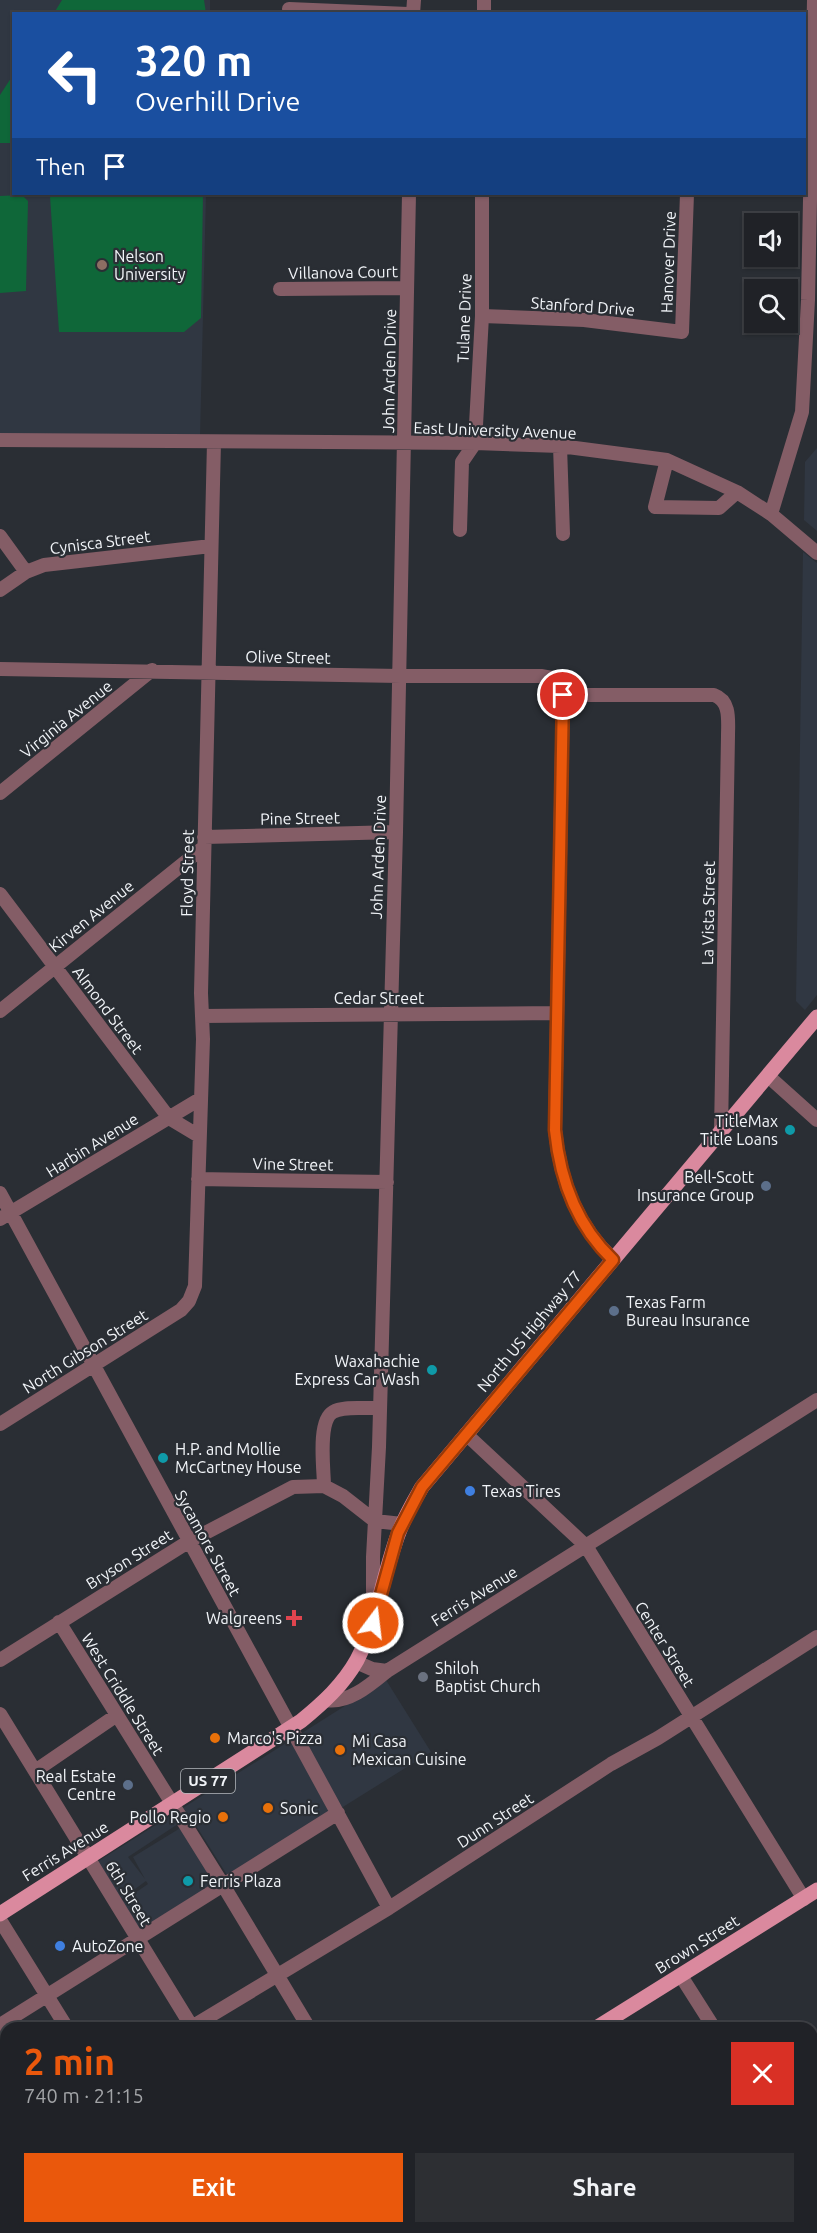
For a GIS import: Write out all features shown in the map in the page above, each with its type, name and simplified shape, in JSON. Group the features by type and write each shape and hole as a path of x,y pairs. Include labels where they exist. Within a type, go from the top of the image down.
{"main road":[{"name":"North US Highway 77","path":"326,1700 356,1662 373,1623 393,1548 402,1524 422,1487 817,1017"},
{"name":"Ferris Avenue","path":"0,1914 291,1728 326,1700"},
{"name":"Brown Street","path":"606,2022 811,1894"}],"street":[{"path":"771,514 802,412 813,300 811,170 815,62 814,0"},
{"path":"289,9 360,12"},
{"name":"John Arden Drive","path":"375,1521 387,1182 400,676 409,195"},
{"name":"Tulane Drive","path":"476,443 482,316 482,195"},
{"name":"Hanover Drive","path":"682,332 687,195"},
{"name":"Villanova Court","path":"280,289 407,288"},
{"name":"Stanford Drive","path":"482,316 584,320 682,332"},
{"name":"East University Avenue","path":"0,440 476,443 561,446 667,460 737,492 771,514 817,553"},
{"name":"Floyd Street","path":"187,1304 195,1286 214,442"},
{"path":"460,530 462,462 476,443"},
{"path":"561,446 562,534"},
{"path":"667,460 655,507 719,508 737,492"},
{"path":"0,536 26,572"},
{"name":"Cynisca Street","path":"0,590 26,572 44,566 211,546"},
{"name":"Olive Street","path":"0,669 400,676 541,676 560,681 563,695"},
{"name":"Virginia Avenue","path":"0,793 152,670"},
{"path":"563,695 555,1130 564,1179 572,1204 582,1224 613,1260"},
{"name":"La Vista Street","path":"563,695 714,695 721,698 728,711 721,1132"},
{"name":"Pine Street","path":"204,842 396,832"},
{"name":"Kirven Avenue","path":"0,1011 204,842"},
{"name":"Almond Street","path":"0,894 169,1118 199,1136"},
{"name":"Cedar Street","path":"202,1016 557,1013"},
{"path":"768,1076 817,1120"},
{"name":"Harbin Avenue","path":"6,1216 200,1099"},
{"name":"Vine Street","path":"198,1179 387,1182"},
{"name":"Sycamore Street","path":"0,1193 6,1216 93,1366 389,1908"},
{"name":"North Gibson Street","path":"0,1424 187,1304"},
{"name":"Ferris Avenue","path":"326,1700 343,1701 817,1400"},
{"path":"380,1407 340,1410 328,1417 323,1429 324,1486 352,1502 375,1521 402,1524"},
{"name":"Center Street","path":"466,1434 586,1546 691,1717 811,1894"},
{"name":"Bryson Street","path":"0,1660 188,1542 293,1487 324,1486"},
{"path":"373,1623 375,1521"},
{"name":"West Criddle Street","path":"59,1622 305,2022"},
{"name":"Dunn Street","path":"199,2022 389,1908 602,1770 817,1637"},
{"path":"356,1662 372,1669 387,1671"},
{"name":"6th Street","path":"0,1714 188,2022"},
{"path":"35,1770 117,1715"},
{"path":"5,2022 338,1813"},
{"path":"0,1920 63,2022"},
{"path":"681,1976 710,2022"}],"shaded area":[{"name":"Nelson University","path":"0,0 210,0 210,12 12,12 12,195 206,195 200,437 0,437"},
{"path":"817,448 817,531 804,520 805,462"},
{"path":"803,552 817,563 817,995 805,1010 796,1001"},
{"path":"386,1680 431,1752 229,1878 190,1816 128,1857 145,1879 133,1857 182,1827 216,1884 141,1933 122,1902 148,1884 146,1881 120,1900 97,1862"}],"green space":[{"path":"62,0 204,0 206,12 55,12"},
{"path":"12,77 12,143 0,143 0,95"},
{"path":"22,195 28,201 26,291 0,293 0,196"},
{"path":"203,195 201,318 184,332 59,332 50,196"}],"place":[{"name":"Nelson University","path":"102,265"},
{"name":"TitleMax Title Loans","path":"790,1130"},
{"name":"Bell-Scott Insurance Group","path":"766,1186"},
{"name":"Texas Farm Bureau Insurance","path":"614,1311"},
{"name":"Waxahachie Express Car Wash","path":"432,1370"},
{"name":"H.P. and Mollie McCartney House","path":"163,1458"},
{"name":"Texas Tires","path":"470,1491"},
{"name":"Walgreens","path":"294,1618"},
{"name":"Shiloh Baptist Church","path":"423,1677"},
{"name":"Marco's Pizza","path":"215,1738"},
{"name":"Mi Casa Mexican Cuisine","path":"340,1750"},
{"name":"Real Estate Centre","path":"128,1785"},
{"name":"Sonic","path":"268,1808"},
{"name":"Pollo Regio","path":"223,1817"},
{"name":"Ferris Plaza","path":"188,1881"},
{"name":"AutoZone","path":"60,1946"}],"route":[{"path":"373,1623 398,1533 422,1487 613,1260 582,1224 572,1204 556,1147 563,695"}]}
